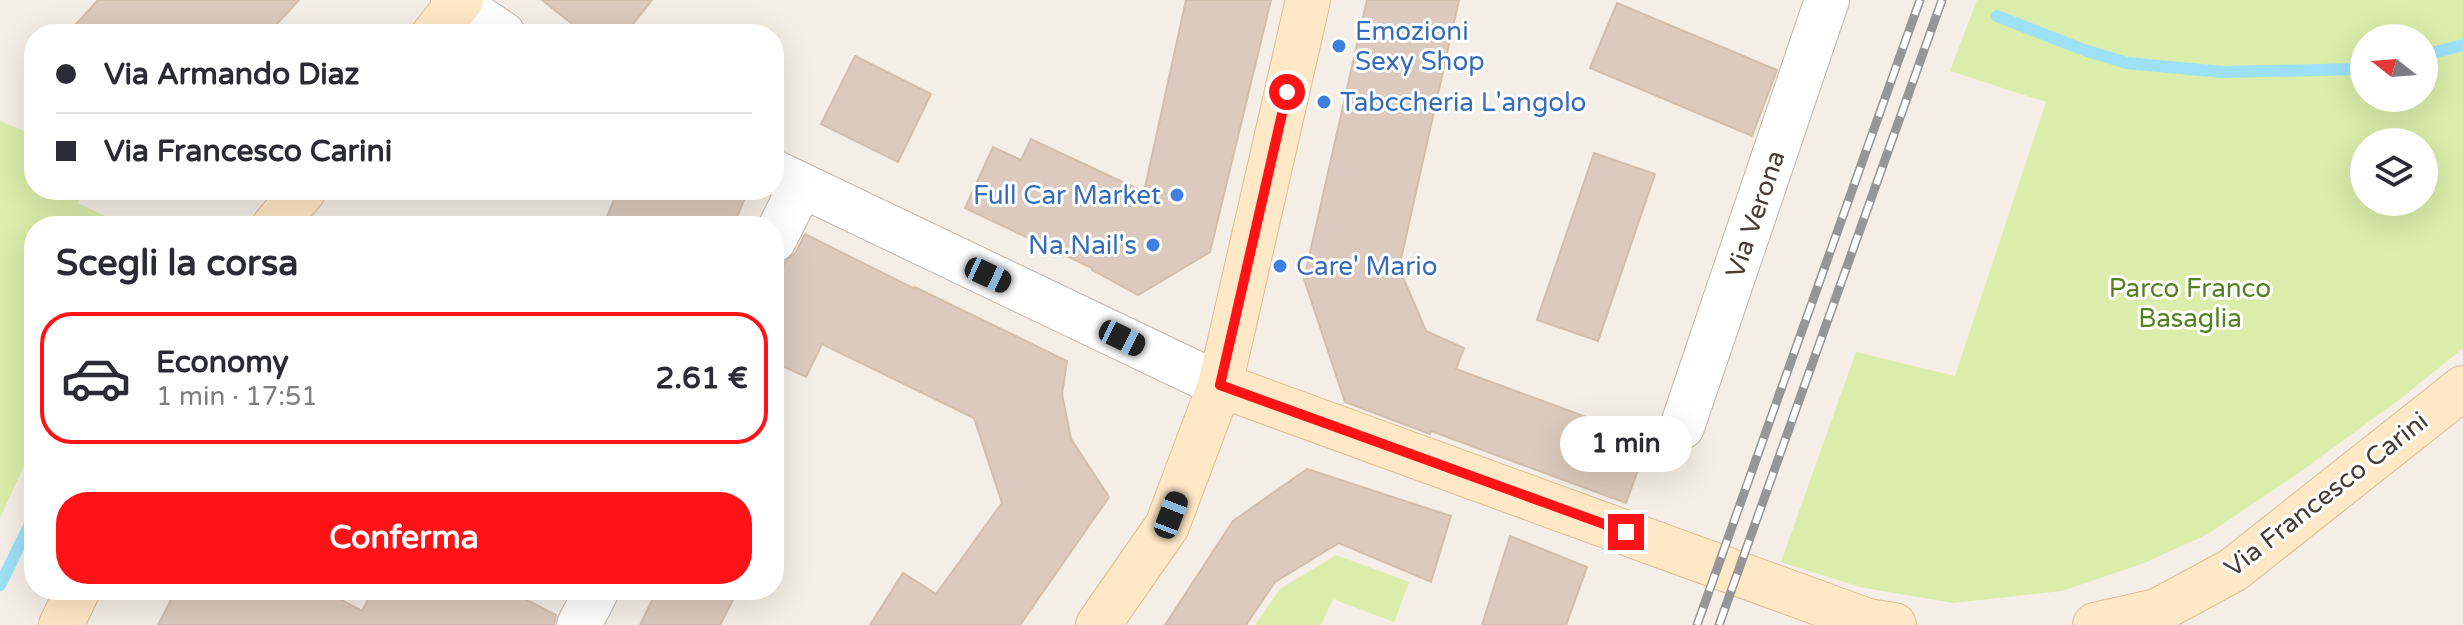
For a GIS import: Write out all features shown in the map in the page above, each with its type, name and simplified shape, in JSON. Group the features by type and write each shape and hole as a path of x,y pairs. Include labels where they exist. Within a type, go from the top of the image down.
{"street":[{"path":"1098,625 1167,526 1220,385 1308,0"},
{"name":"Via Verona","path":"1682,427 1827,0"},
{"path":"451,9 482,24"},
{"path":"788,179 1220,385 1868,621 1894,625"},
{"path":"282,216 296,200"},
{"name":"Via Francesco Carini","path":"2095,625 2157,611 2233,570 2463,388"},
{"path":"61,625 73,600"},
{"path":"579,625 592,600"}],"green space":[{"name":"Parco Franco Basaglia","path":"1977,0 2463,0 2463,348 2404,396 2300,472 2208,534 2144,563 2062,591 1953,603 1860,587 1781,562 1856,352 1955,376 2046,102 1950,71"},
{"path":"0,121 24,131 24,200 80,200 78,203 105,216 24,216 24,466 0,518"},
{"path":"1336,555 1409,582 1394,622 1333,599 1321,625 1255,625 1280,589"}],"building":[{"path":"98,0 299,0 277,24 76,24"},
{"path":"542,0 652,0 633,24 572,24"},
{"path":"1186,0 1271,0 1210,252 1138,295 1092,268 965,208 993,147 1021,160 1031,139 1144,192"},
{"path":"1367,0 1459,0 1399,268 1426,331 1464,348 1456,369 1649,440 1626,503 1345,402 1304,279"},
{"path":"1617,3 1777,70 1752,136 1590,68"},
{"path":"855,56 931,94 898,162 821,124"},
{"path":"1594,153 1655,174 1598,341 1537,320"},
{"path":"614,200 744,200 737,216 607,216"},
{"path":"805,234 1067,361 1062,394 1071,439 1109,497 1020,625 870,625 903,573 936,594 1002,503 974,418 822,344 806,377 784,367 784,264 796,252"},
{"path":"1307,469 1451,516 1431,582 1339,543 1275,582 1246,625 1165,625 1233,521"},
{"path":"1510,536 1587,567 1566,625 1482,625"},
{"path":"171,600 342,600 362,611 368,600 527,600 556,615 554,625 158,625"},
{"path":"652,600 733,600 720,625 640,625"}],"waterway":[{"path":"1997,16 2127,63 2222,72 2350,69"},
{"path":"2438,51 2463,45"},
{"path":"0,585 24,536"}],"railway":[{"path":"1697,625 1920,0"},
{"path":"1719,625 1942,0"}],"place":[{"name":"Emozioni Sexy Shop","path":"1339,46"},
{"name":"Tabccheria L'angolo","path":"1324,102"},
{"name":"Full Car Market","path":"1177,195"},
{"name":"Na.Nail's","path":"1153,245"},
{"name":"Care' Mario","path":"1280,266"}],"route":[{"path":"1287,92 1220,385 1626,532"}]}
